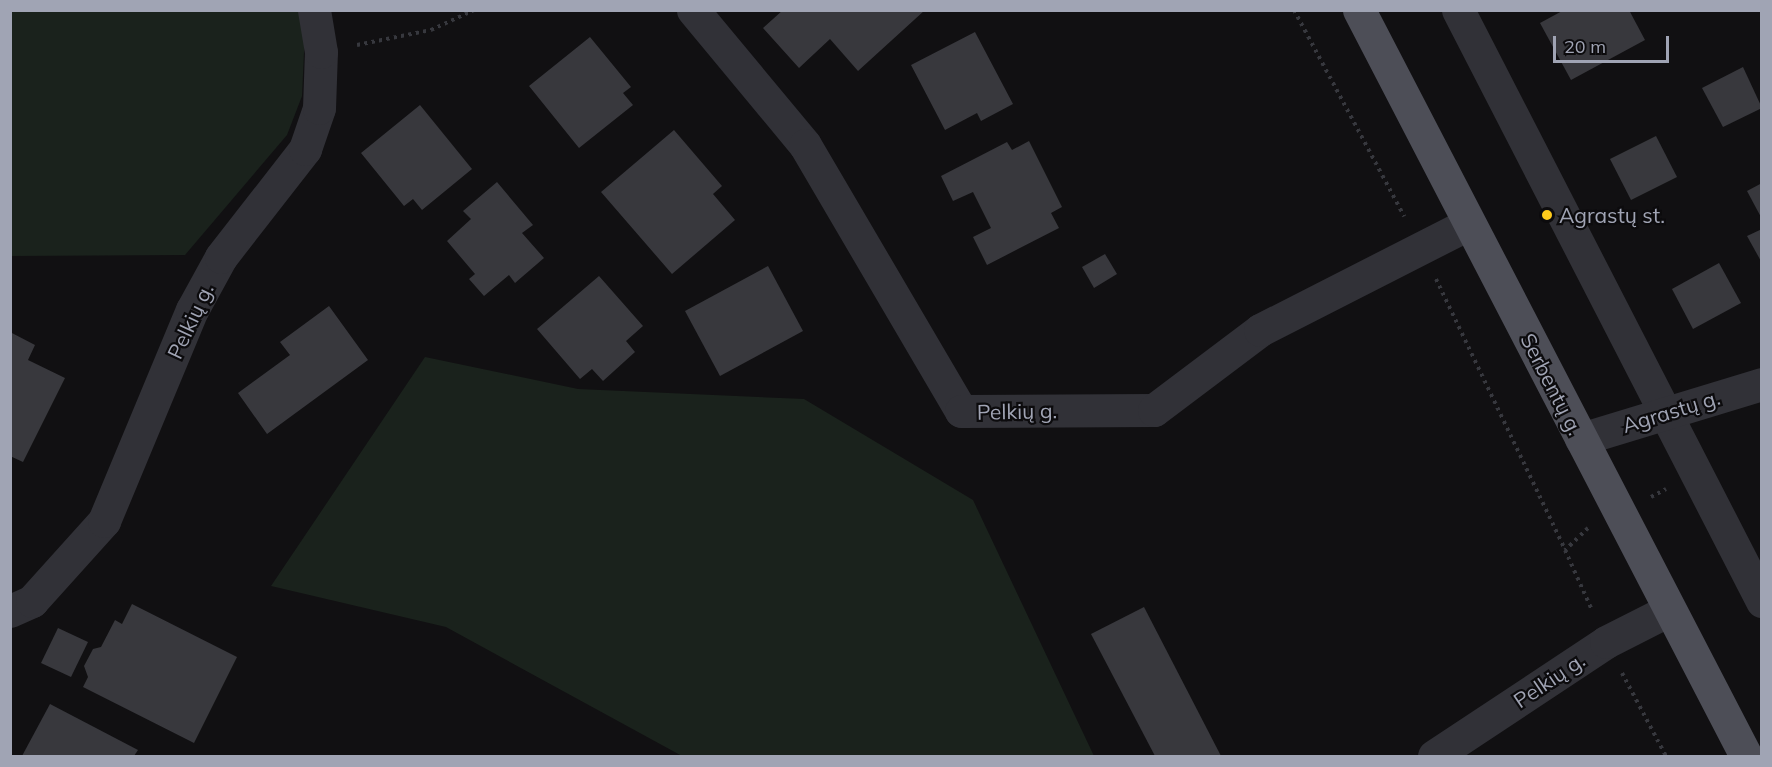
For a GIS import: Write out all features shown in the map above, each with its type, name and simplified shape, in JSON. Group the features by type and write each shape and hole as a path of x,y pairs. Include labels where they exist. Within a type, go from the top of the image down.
{"main road":[{"name":"Serbentų g.","path":"1359,10 1746,756"}],"street":[{"name":"Pelkių g.","path":"10,611 32,602 104,521 192,310 221,257 305,149 319,108 321,52 314,10"},
{"name":"Pelkių g.","path":"693,10 805,145 961,411 1154,410 1260,330 1468,224"},
{"path":"1458,10 1761,601"},
{"name":"Agrastų g.","path":"1581,439 1664,411 1761,384"},
{"name":"Pelkių g.","path":"1434,756 1606,642 1670,610"}],"path":[{"path":"321,52 431,30 474,10"}],"shaded area":[{"path":"11,11 299,11 305,30 302,96 287,135 185,255 11,256"},
{"path":"425,357 578,389 804,399 973,500 1094,756 682,756 446,627 271,586"}],"building":[{"path":"783,10 925,10 858,71 830,39 799,68 763,28"},
{"path":"1564,10 1629,10 1645,40 1571,80 1540,23"},
{"path":"975,32 1013,104 981,121 977,113 945,130 911,65"},
{"path":"590,37 631,87 623,93 633,105 579,148 529,86"},
{"path":"1743,67 1762,108 1723,127 1702,88"},
{"path":"420,105 472,169 422,210 413,199 404,206 361,153"},
{"path":"674,130 722,186 713,194 735,220 672,274 601,192"},
{"path":"1656,136 1677,177 1631,200 1610,159"},
{"path":"1029,141 1062,207 1051,213 1059,228 987,265 973,237 991,228 973,192 953,201 941,176 1007,142 1012,150"},
{"path":"497,182 533,225 522,233 544,258 515,283 509,275 484,296 469,279 475,274 447,241 471,219 463,211"},
{"path":"1762,183 1762,219 1747,191"},
{"path":"1762,229 1762,263 1747,236"},
{"path":"1105,254 1117,274 1094,288 1082,267"},
{"path":"1719,263 1741,303 1693,329 1672,289"},
{"path":"768,266 803,331 720,376 685,311"},
{"path":"599,276 643,326 626,341 635,352 603,381 592,369 580,379 537,329"},
{"path":"329,306 368,360 267,434 238,393 290,355 280,342"},
{"path":"10,332 35,345 28,360 65,378 23,462 10,456"},
{"path":"132,604 237,657 194,743 83,687 88,677 84,666 93,649 101,647 115,620 122,624"},
{"path":"1144,607 1221,756 1155,756 1091,634"},
{"path":"58,628 88,642 71,677 41,663"},
{"path":"50,704 138,750 134,756 22,756"}],"place":[{"name":"Agrastų st.","path":"1547,215"}]}
